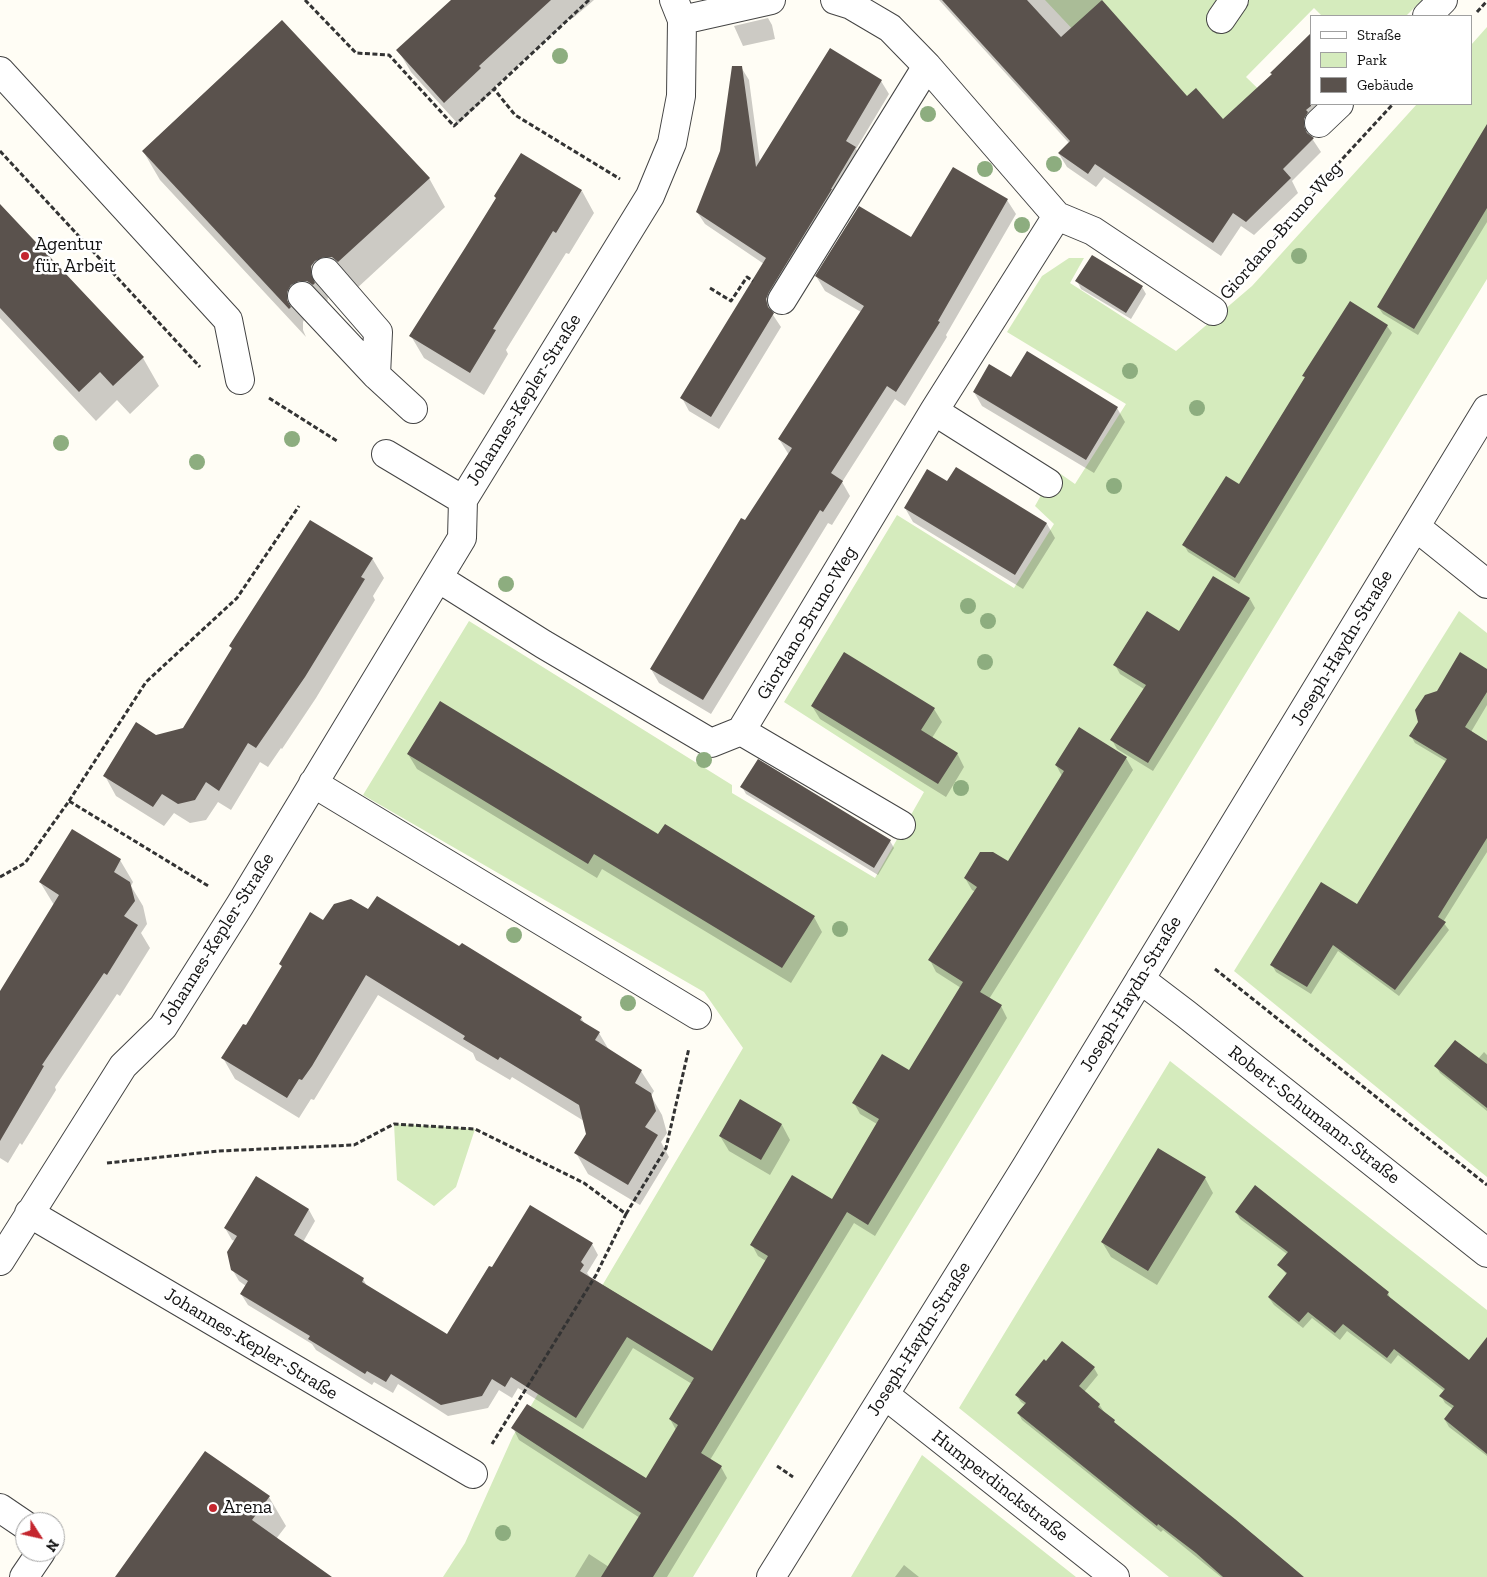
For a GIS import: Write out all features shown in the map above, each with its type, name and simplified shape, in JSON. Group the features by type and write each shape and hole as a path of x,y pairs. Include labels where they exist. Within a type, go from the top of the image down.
{"street":[{"path":"678,10 771,0"},
{"name":"Giordano-Bruno-Weg","path":"835,0 851,5 890,28 927,66 1056,216 1093,231 1213,311"},
{"path":"1428,15 1443,0"},
{"name":"Johannes-Kepler-Straße","path":"0,1261 123,1066 163,1027 240,905 462,538 463,500 650,196 672,143 682,96 678,10"},
{"path":"782,300 927,66"},
{"path":"0,71 228,320 240,380"},
{"path":"1319,123 1338,105"},
{"name":"Giordano-Bruno-Weg","path":"740,731 934,411 1056,216"},
{"path":"326,272 378,332 376,375"},
{"path":"302,296 376,375 412,409"},
{"name":"Joseph-Haydn-Straße","path":"771,1577 1140,979 1487,408"},
{"path":"934,411 1048,483"},
{"path":"386,454 463,500"},
{"path":"1416,527 1487,584"},
{"path":"438,578 543,644 711,743 740,731 901,825"},
{"path":"313,783 697,1015"},
{"name":"Robert-Schumann-Straße","path":"1140,979 1487,1253"},
{"name":"Johannes-Kepler-Straße","path":"30,1213 473,1474"},
{"name":"Humperdinckstraße","path":"885,1395 1114,1577"},
{"path":"0,1508 15,1518"},
{"path":"24,1577 34,1562"}],"path":[{"path":"305,0 356,53 389,55 454,126 589,0"},
{"path":"494,89 515,115 620,179"},
{"name":"Giordano-Bruno-Weg","path":"1213,311 1334,168 1392,105"},
{"path":"0,152 201,368 240,380 338,441"},
{"path":"710,288 731,301 747,277 782,300"},
{"path":"0,876 25,863 69,801 146,682 237,598 299,506"},
{"path":"69,801 240,905"},
{"path":"1215,969 1487,1185"},
{"path":"473,1474 596,1276 626,1214 666,1148 697,1015"},
{"path":"107,1163 218,1152 354,1145 394,1124 475,1129 584,1183 626,1214"}],"green space":[{"path":"1045,0 1422,0 1407,15 1321,15 1314,8 1246,77 1286,116 1258,173 1143,104"},
{"path":"1487,27 1487,279 693,1577 443,1577 465,1543 513,1436 743,1048 704,992 363,795 469,621 732,785 732,793 875,878 924,792 784,702 897,515 1014,588 1054,524 1035,506 1055,470 1075,484 1126,404 1007,332 1042,276 1069,258 1084,258 1070,283 1176,351 1252,286 1416,105 1472,105 1472,44"},
{"path":"1459,611 1487,633 1487,1177 1234,971"},
{"path":"1170,1061 1487,1310 1487,1577 1169,1577 959,1408"},
{"path":"394,1124 475,1129 456,1187 434,1206 397,1180"},
{"path":"922,1455 1076,1577 851,1577"}],"building":[{"path":"451,0 551,0 479,66 481,68 444,103 396,50"},
{"path":"942,0 1027,0 1061,37 1102,0 1187,96 1196,88 1223,119 1272,74 1270,73 1310,34 1311,106 1306,110 1308,112 1304,119 1304,126 1307,133 1314,138 1283,169 1291,178 1246,222 1233,213 1213,243 1095,164 1088,174 1058,153 1070,141"},
{"path":"282,20 430,178 338,262 332,257 324,257 315,261 311,266 311,274 315,283 313,285 307,281 299,281 291,285 287,292 287,300 291,307 289,309 142,151"},
{"path":"830,48 882,80 846,141 856,147 769,292 766,299 768,307 774,313 711,417 680,398 766,258 696,212 720,151 732,66 742,66 756,167"},
{"path":"1487,124 1487,208 1414,329 1377,307"},
{"path":"521,153 582,190 556,233 553,231 493,329 496,330 470,373 409,336 496,198 494,196"},
{"path":"953,167 1008,199 938,321 940,322 896,392 887,386 831,473 843,481 823,512 820,510 703,700 650,669 741,518 745,520 792,448 778,439 864,306 815,276 859,206 911,237"},
{"name":"Agentur für Arbeit","path":"0,204 144,357 113,386 100,372 79,392 0,308"},
{"path":"1092,255 1143,286 1126,313 1075,281"},
{"path":"1350,301 1388,325 1235,578 1182,545 1226,476 1239,484 1305,377 1302,376"},
{"path":"1027,351 1118,407 1086,460 973,392 989,364 1011,377"},
{"path":"956,467 1047,523 1015,575 904,508 927,469 947,481"},
{"path":"310,520 373,558 361,577 365,579 305,677 256,748 248,743 219,791 206,782 195,800 178,804 162,794 153,807 103,776 136,722 156,735 183,728 232,648 229,646"},
{"path":"1213,576 1250,598 1148,763 1110,740 1146,685 1113,665 1147,611 1179,631"},
{"path":"844,652 935,708 921,730 958,753 938,784 811,706"},
{"path":"1460,652 1487,669 1487,692 1465,727 1487,741 1487,838 1438,917 1446,922 1395,990 1333,945 1307,987 1270,965 1321,882 1357,904 1447,759 1409,736 1418,722 1415,710 1425,695 1437,691"},
{"path":"440,701 658,834 665,824 815,916 782,968 594,854 588,864 407,754"},
{"path":"1079,727 1127,757 980,992 1002,1005 868,1225 847,1212 701,1453 722,1466 653,1577 601,1577 641,1513 511,1428 527,1404 646,1478 678,1425 669,1419 694,1378 627,1337 576,1418 511,1377 505,1387 492,1379 482,1396 441,1405 391,1374 386,1382 367,1371 365,1374 308,1339 310,1336 240,1294 248,1281 231,1270 227,1252 237,1236 224,1228 256,1176 309,1209 294,1235 364,1278 362,1282 447,1334 489,1266 492,1267 530,1205 593,1243 581,1262 584,1265 580,1271 712,1351 768,1256 750,1245 792,1175 832,1199 879,1119 852,1103 882,1054 909,1070 963,982 928,960 977,887 964,878 980,852 993,852 1008,861 1064,771 1055,765"},
{"path":"758,759 891,840 874,868 740,787"},
{"path":"72,829 121,859 114,872 130,882 135,901 124,916 138,925 107,975 104,973 42,1065 44,1066 0,1141 0,991 59,895 39,882"},
{"path":"377,896 459,946 462,943 582,1017 580,1020 600,1032 595,1040 642,1070 635,1083 651,1093 656,1111 645,1127 658,1135 628,1185 574,1153 586,1134 579,1105 500,1057 498,1060 463,1039 465,1036 366,975 312,1066 302,1080 299,1079 287,1098 221,1058 243,1024 246,1025 282,966 279,964 310,912 323,920 334,904 351,899 368,909"},
{"path":"1455,1040 1487,1064 1487,1108 1434,1066"},
{"path":"740,1099 782,1124 761,1160 719,1136"},
{"path":"1158,1148 1206,1177 1148,1271 1101,1242"},
{"path":"1255,1185 1389,1292 1387,1295 1469,1360 1487,1337 1487,1454 1444,1419 1454,1406 1439,1396 1445,1389 1394,1349 1387,1358 1343,1324 1335,1333 1308,1312 1299,1322 1268,1297 1287,1273 1277,1265 1288,1252 1235,1212"},
{"path":"1062,1341 1095,1367 1079,1386 1100,1404 1098,1407 1304,1577 1223,1577 1196,1553 1158,1524 1157,1526 1017,1413 1026,1403 1015,1395 1044,1359 1046,1361"},
{"name":"Arena","path":"205,1451 270,1496 252,1520 332,1577 115,1577"}],"place":[{"name":"Agentur für Arbeit","path":"25,256"},
{"name":"Arena","path":"213,1508"}]}
